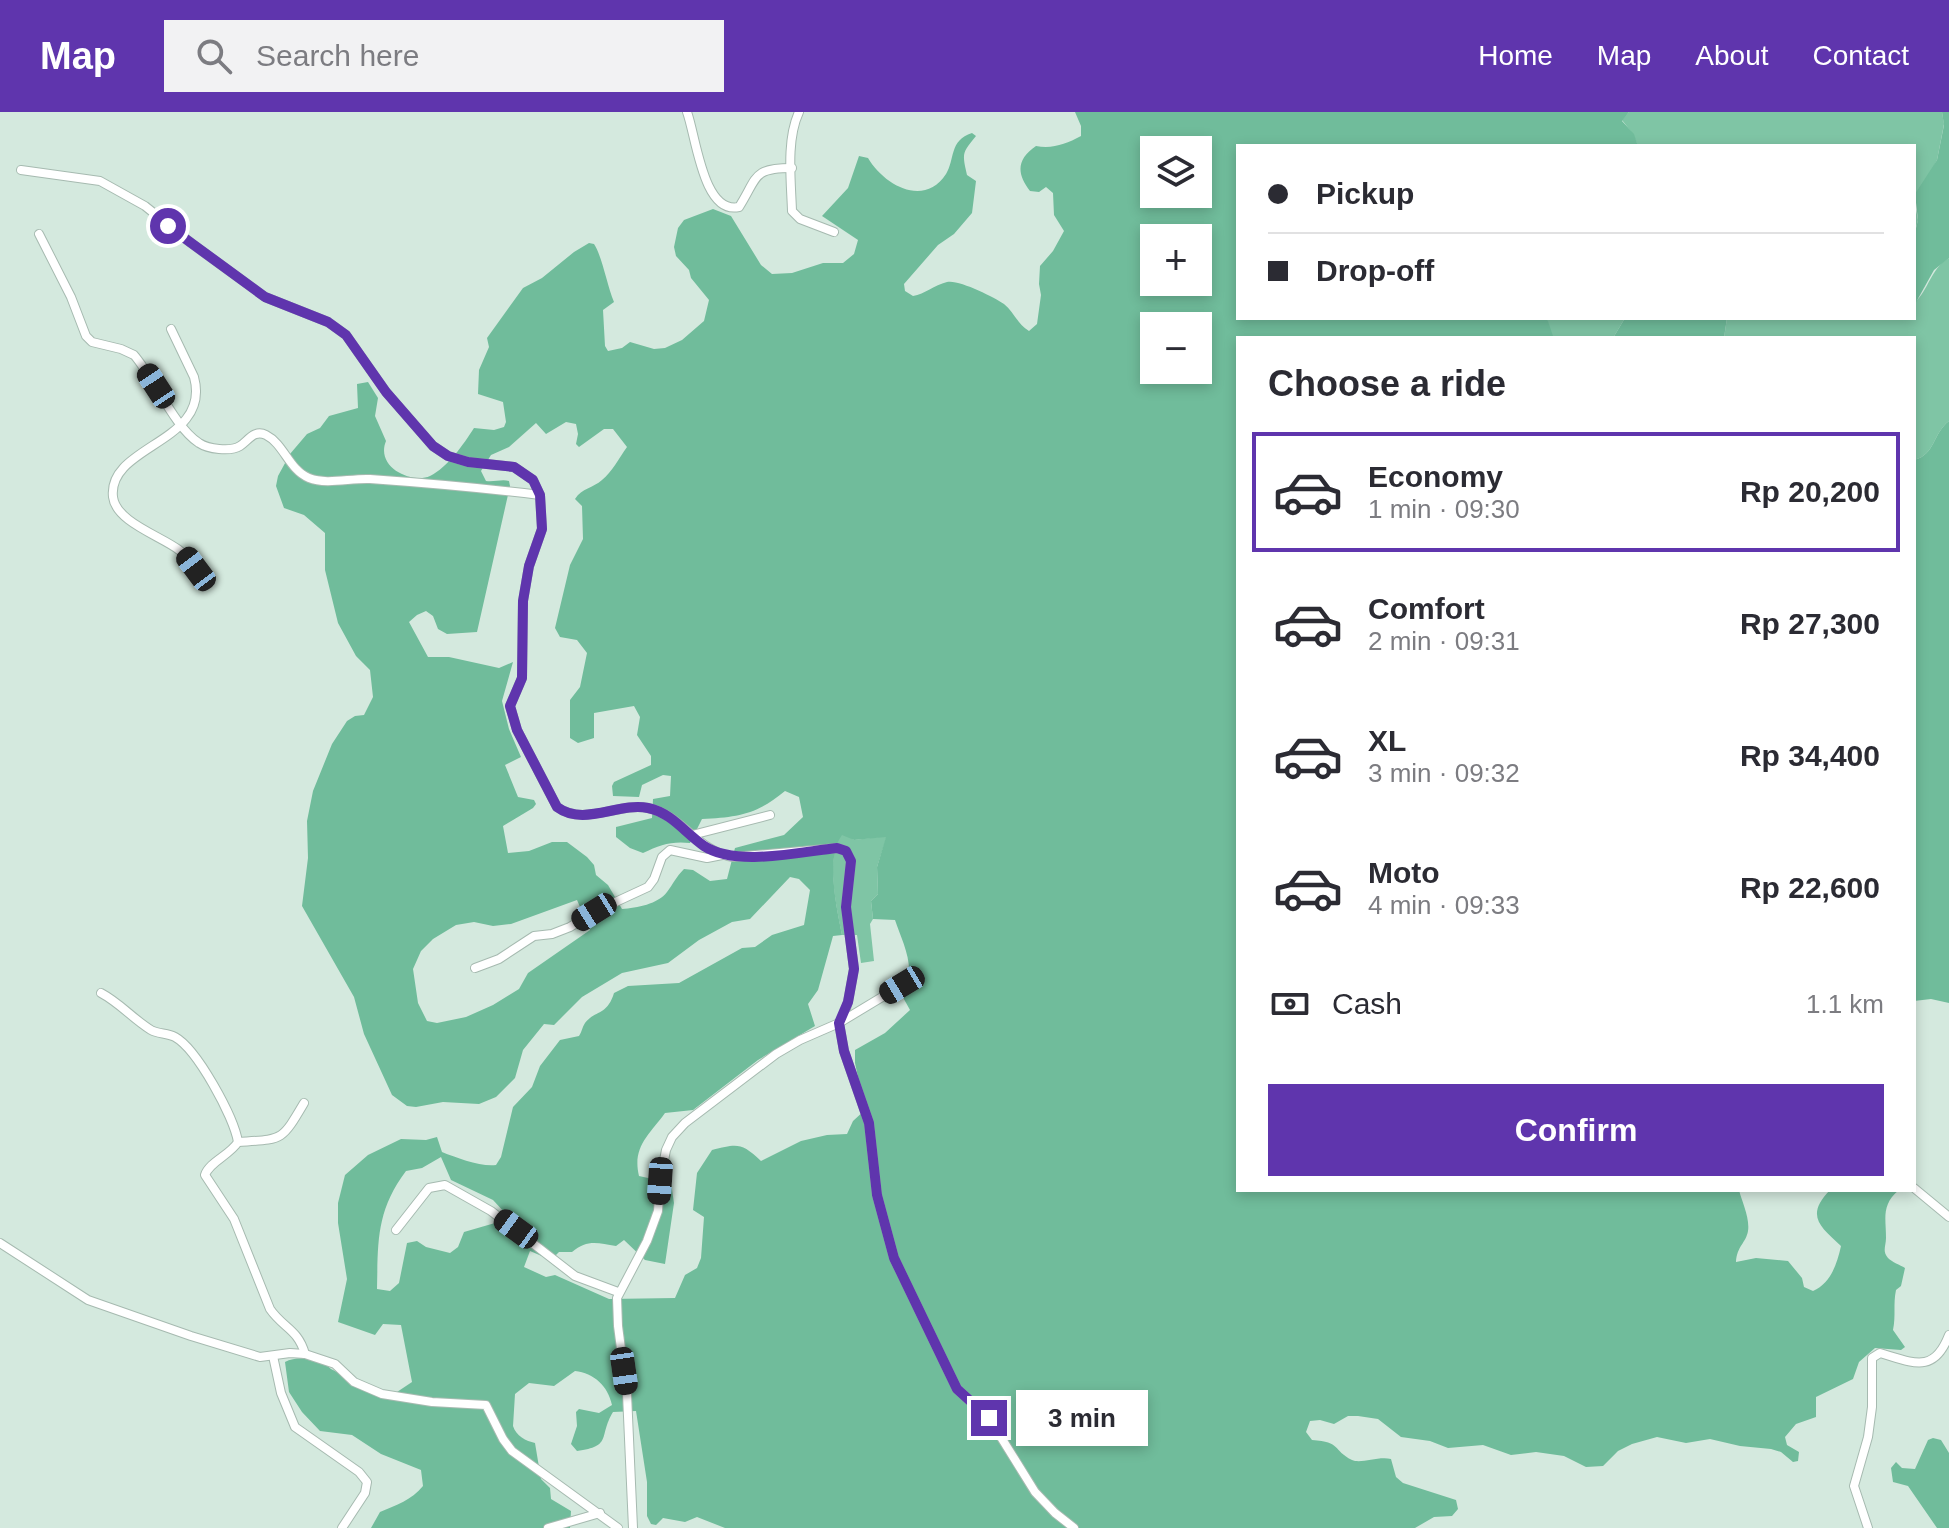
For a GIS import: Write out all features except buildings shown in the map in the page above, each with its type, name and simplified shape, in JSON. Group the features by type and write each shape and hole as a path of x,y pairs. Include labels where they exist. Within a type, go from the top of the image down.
{"street":[{"path":"687,112 706,184 726,207 739,207 763,170 792,168"},
{"path":"799,112 795,121 792,168 794,214 834,232"},
{"path":"21,170 100,181 145,206 265,297 328,322 346,335 386,392 433,446 448,456 468,462 514,467 533,480 540,495 542,529 529,566 523,601 524,667 510,706 517,730 557,807 563,811 588,815 627,808 649,808 670,818 702,845 722,855"},
{"path":"39,234 71,297 86,336 92,342 134,355 182,425 199,443 209,447 237,448 251,436 266,435 299,471 316,479 365,479 540,495"},
{"path":"171,329 196,383 193,405 182,425 126,465 118,475 113,496 116,507 124,517 178,548 196,569"},
{"path":"692,835 770,815"},
{"path":"475,968 499,959 534,936 552,934 570,927 648,887 653,882 662,857 670,850 707,858 837,848 846,851 851,861 846,907 854,969 848,1002 840,1022 851,1073 869,1123 877,1195 894,1258 957,1389 989,1418 1035,1492 1074,1528"},
{"path":"633,1528 627,1394 618,1326 618,1292 647,1241 658,1211 660,1181 672,1137 685,1123 776,1054 840,1022 902,985"},
{"path":"101,993 119,1002 152,1031 175,1037 185,1046 224,1101 238,1142"},
{"path":"238,1142 285,1135 304,1103"},
{"path":"238,1142 207,1169 205,1175 234,1219 270,1309 278,1320 296,1333 305,1354"},
{"path":"396,1230 429,1188 445,1185 491,1211 575,1276 618,1292"},
{"path":"1916,1190 1949,1217"},
{"path":"0,1243 88,1300 227,1347 260,1357 305,1354 335,1364 354,1382 382,1394 486,1405 512,1451 618,1528"},
{"path":"1868,1528 1854,1486 1868,1437 1872,1407 1872,1358 1880,1353 1919,1362 1933,1360 1943,1351 1949,1335"},
{"path":"273,1356 281,1393 295,1427 359,1472 367,1482 363,1497 342,1528"},
{"path":"548,1528 600,1513"}],"green space":[{"path":"1075,112 1629,112 1622,121 1634,134 1637,144 1236,144 1236,320 1548,320 1553,336 1236,336 1236,1192 1740,1192 1748,1226 1736,1262 1756,1258 1788,1261 1802,1278 1804,1287 1813,1291 1829,1278 1841,1246 1818,1220 1818,1207 1822,1199 1828,1192 1897,1192 1887,1207 1885,1251 1890,1259 1905,1268 1901,1286 1896,1290 1893,1330 1905,1347 1901,1350 1875,1348 1859,1362 1853,1379 1816,1397 1816,1417 1796,1424 1785,1437 1787,1445 1799,1452 1798,1461 1793,1462 1781,1452 1771,1449 1710,1439 1686,1443 1657,1437 1618,1451 1603,1466 1586,1467 1564,1456 1536,1452 1511,1455 1483,1445 1448,1448 1430,1441 1401,1437 1378,1419 1348,1416 1334,1424 1310,1421 1306,1432 1312,1440 1333,1445 1356,1461 1391,1459 1396,1477 1403,1483 1456,1500 1458,1509 1452,1516 1434,1517 1415,1528 725,1528 697,1517 685,1522 663,1518 656,1525 651,1524 647,1516 647,1482 636,1411 613,1412 603,1439 596,1446 577,1451 571,1444 579,1409 599,1413 612,1405 599,1382 588,1374 575,1371 554,1386 529,1383 515,1394 513,1426 522,1438 535,1443 541,1479 550,1488 551,1499 571,1511 570,1528 371,1528 380,1512 419,1491 423,1486 421,1470 381,1454 352,1435 320,1431 289,1392 285,1362 302,1358 321,1362 388,1398 412,1382 401,1325 383,1324 375,1335 338,1322 347,1279 338,1223 338,1203 345,1175 368,1155 401,1139 437,1137 442,1152 476,1163 496,1165 501,1157 513,1107 532,1087 540,1066 560,1040 579,1036 585,1023 608,1006 614,993 628,986 679,983 742,948 755,947 772,935 804,925 810,890 799,879 790,877 750,919 732,922 699,940 668,963 622,973 582,997 554,1025 544,1024 523,1050 515,1078 496,1097 479,1104 443,1102 416,1107 407,1106 392,1095 364,1034 354,997 302,906 308,858 307,821 313,791 332,744 347,721 364,715 373,697 370,670 356,656 338,623 325,570 325,533 304,515 284,508 276,486 278,476 290,454 307,434 320,428 329,416 358,408 357,384 368,382 378,398 375,416 386,441 386,459 406,476 423,478 437,472 455,455 474,428 494,430 504,427 503,402 478,394 479,370 489,347 487,338 523,288 542,278 589,243 597,249 614,302 603,310 608,351 622,348 630,342 654,349 665,348 682,340 704,321 709,300 676,256 674,247 678,228 684,220 713,209 731,216 761,265 772,274 792,273 823,263 843,263 854,254 858,240 822,216 848,188 859,156 868,158 894,184 916,191 927,190 946,174 956,145 972,133 976,136 964,157 967,175 976,181 972,213 954,234 938,245 904,284 905,291 913,296 947,282 967,286 1004,304 1029,331 1037,324 1041,295 1040,266 1064,231 1054,215 1053,193 1046,187 1039,192 1030,191 1022,178 1022,161 1036,146 1054,146 1081,136 1081,126","holes":["566,422 576,424 576,444 579,447 604,429 613,429 627,447 606,477 575,499 582,506 583,539 570,565 555,628 560,637 577,640 587,653 580,687 570,700 570,738 578,743 594,738 594,713 634,706 640,717 637,735 651,756 651,765 614,782 613,796 639,797 642,785 663,775 671,776 670,796 653,799 652,818 616,827 616,837 643,853 666,844 690,843 702,819 746,813 785,791 799,797 803,817 784,835 735,848 727,879 710,881 693,870 684,869 663,896 653,902 622,909 608,885 596,875 594,865 567,842 552,842 529,851 508,853 503,826 536,804 534,800 518,797 505,765 521,757 502,701 513,662 499,668 449,657 428,657 409,622 426,611 433,616 438,629 447,634 477,632 510,486 509,481 486,481 481,471 491,455 509,447 536,423 546,434","842,835 854,840 886,837 877,867 878,894 871,901 873,919 895,920 909,967 909,977 900,992 910,1010 885,1033 855,1050 865,1110 853,1121 847,1134 801,1141 761,1161 738,1146 712,1150 697,1173 693,1210 704,1217 701,1258 697,1268 685,1275 675,1298 609,1299 555,1275 546,1277 524,1267 530,1251 551,1260 559,1252 572,1252 588,1244 616,1246 624,1240 645,1260 665,1264 674,1203 671,1183 639,1176 640,1149 665,1113 693,1110 758,1060 815,1026 808,1004 818,990 833,936 842,935 833,869","577,900 590,930 528,973 519,989 466,1017 437,1023 427,1021 418,1003 413,969 421,951 433,939 456,925 474,922 493,926 511,924","441,1157 451,1180 493,1200 506,1214 495,1223 464,1232 458,1247 450,1253 426,1247 417,1241 407,1243 399,1283 390,1291 377,1289 381,1227 389,1200 406,1171 422,1168"]},
{"path":"1629,112 1942,112 1944,124 1937,160 1916,202 1916,144 1637,144 1622,120"},
{"path":"1942,112 1949,112 1949,258 1934,270 1916,302 1916,192 1937,160 1944,125"},
{"path":"1949,258 1949,421 1930,449 1916,459 1916,336 1724,336 1727,320 1916,320 1916,301"},
{"path":"1547,320 1624,320 1614,336 1551,336"},
{"path":"1624,320 1727,320 1724,336 1614,336"},
{"path":"1949,421 1949,1003 1931,999 1916,1001 1916,459 1930,449"},
{"path":"841,835 854,840 887,836 877,867 878,894 871,901 874,961 861,963 857,935 842,935 833,869 836,845"},
{"path":"1928,1440 1941,1440 1949,1453 1949,1528 1937,1528 1908,1486 1893,1482 1891,1468 1896,1462 1902,1468 1915,1469"}],"route":[{"path":"168,226 265,297 328,322 346,335 386,392 433,446 448,456 468,462 514,467 533,480 540,495 542,529 525,583 522,621 524,667 510,706 517,730 557,807 569,813 588,815 649,808 670,818 702,845 733,857 837,848 849,855 846,907 854,969 848,1002 839,1023 844,1051 869,1123 877,1195 894,1258 957,1389 989,1418"}]}
